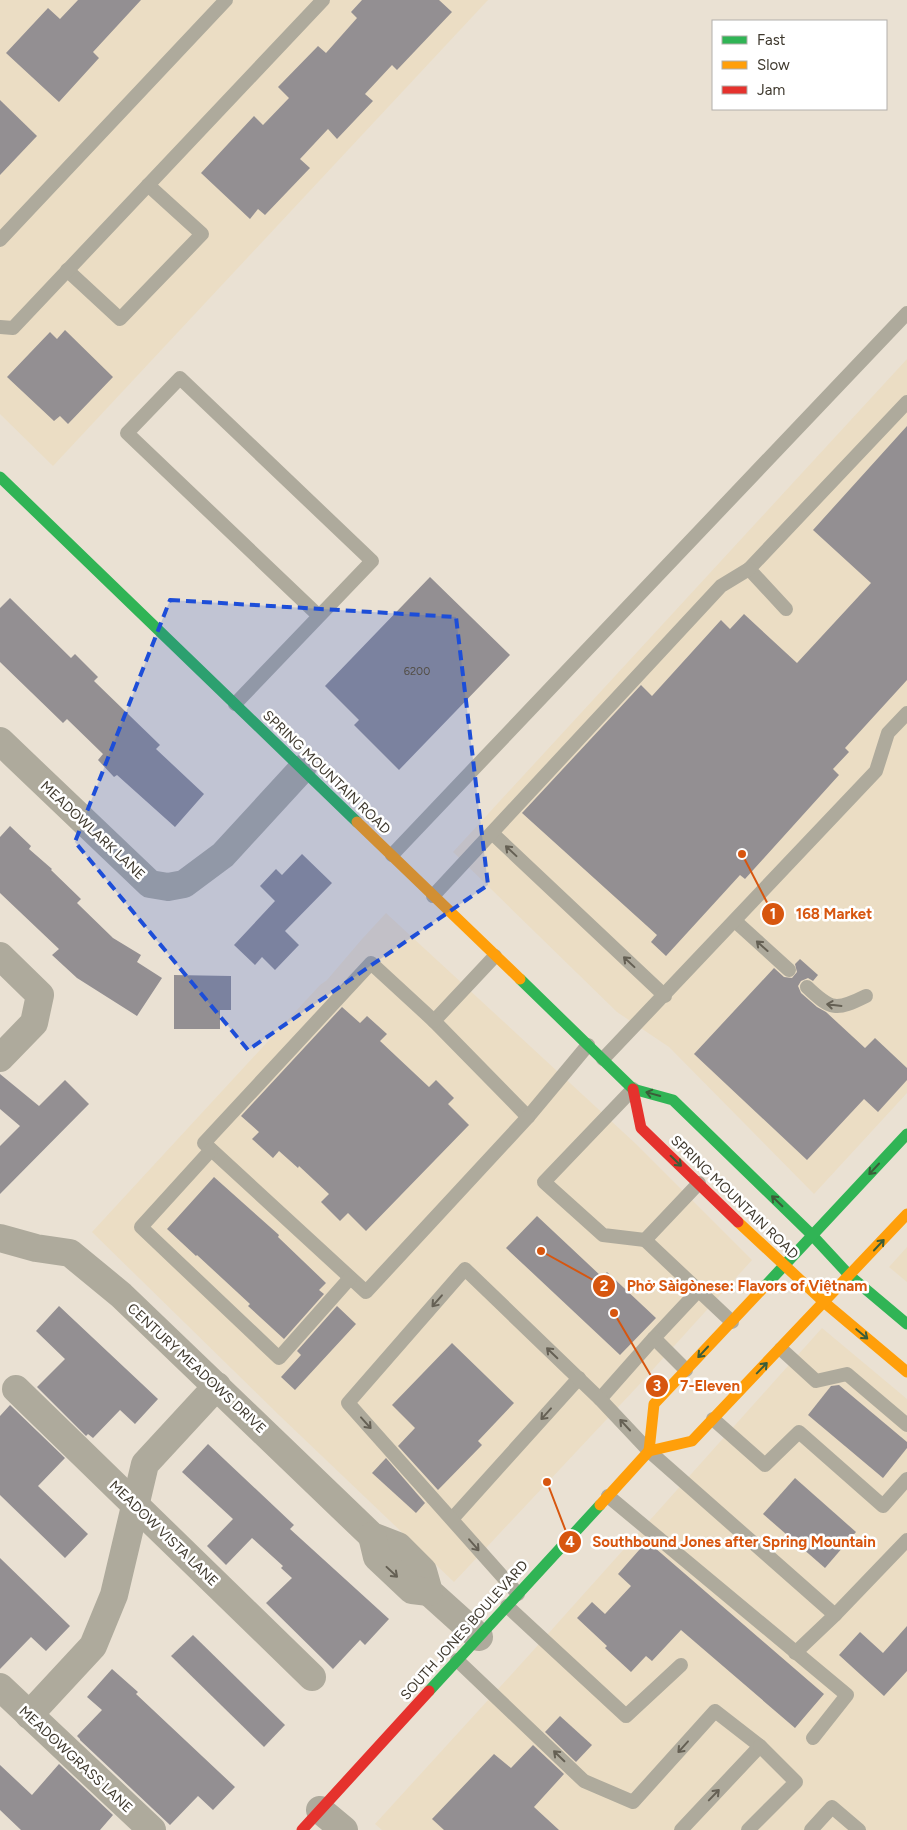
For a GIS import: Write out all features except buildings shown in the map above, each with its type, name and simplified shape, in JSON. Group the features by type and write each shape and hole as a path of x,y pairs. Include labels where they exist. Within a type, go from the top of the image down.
{"main road":[{"name":"SPRING MOUNTAIN ROAD","path":"0,477 633,1089 673,1100 812,1235 850,1276 907,1324"},
{"name":"SPRING MOUNTAIN ROAD","path":"633,1089 641,1128 784,1266 907,1372"},
{"path":"907,1134 654,1404 649,1451 692,1441 825,1303 907,1214"},
{"name":"SOUTH JONES BOULEVARD","path":"302,1830 649,1451"}],"street":[{"name":"MEADOWLARK LANE","path":"0,742 150,884 168,888 184,884 223,854 302,769"},
{"path":"0,956 40,995 34,1023 0,1058"},
{"name":"CENTURY MEADOWS DRIVE","path":"0,1238 36,1248 70,1253 120,1295 372,1536 377,1558 412,1590 429,1592 479,1637"},
{"path":"29,1715 93,1646 114,1595 145,1464 217,1386"},
{"name":"MEADOW VISTA LANE","path":"16,1389 312,1677"},
{"name":"MEADOWGRASS LANE","path":"0,1687 152,1830"},
{"path":"320,1810 344,1830"}],"lane":[{"path":"0,239 226,0"},
{"path":"0,327 13,328 323,0"},
{"path":"67,270 120,320 202,234 148,185"},
{"path":"392,855 907,313"},
{"path":"235,704 372,561 180,378 127,433 319,616"},
{"path":"434,896 721,586 749,569 907,402"},
{"path":"749,569 786,608"},
{"path":"603,1059 665,996 876,771 888,733 907,713"},
{"path":"492,833 665,996"},
{"path":"735,921 789,970"},
{"path":"434,1021 495,956"},
{"path":"528,1117 434,1021 371,963 204,1143 366,1292 528,1117 588,1045"},
{"path":"807,987 824,1003 832,1006 851,1004 866,996"},
{"path":"633,1089 544,1182 603,1235 645,1240 732,1322"},
{"path":"211,1150 141,1228 279,1358 350,1278"},
{"path":"645,1240 698,1183"},
{"path":"518,1594 348,1403 465,1269 579,1378 649,1451 835,1614"},
{"path":"600,1399 698,1291"},
{"path":"654,1338 686,1370"},
{"path":"781,1349 816,1381 847,1374 907,1425"},
{"path":"452,1520 579,1378"},
{"path":"713,1419 765,1465 799,1432 883,1506 907,1479"},
{"path":"608,1496 846,1695 813,1738"},
{"path":"795,1653 907,1540"},
{"path":"507,1606 626,1716 681,1665"},
{"path":"457,1660 584,1780 633,1802 715,1711 760,1746 796,1782 748,1830"},
{"path":"680,1830 760,1746"},
{"path":"811,1830 832,1807 859,1830"}],"highlighted area":[{"path":"170,600 456,617 488,885 248,1050 75,842"}],"shaded area":[{"path":"0,0 488,0 53,466 0,414"},
{"path":"907,359 907,1093 814,1194 669,1047 617,1012 453,852"},
{"path":"386,913 636,1144 752,1260 637,1387 454,1582 280,1416 92,1232 320,985 327,980"},
{"path":"907,1247 907,1282 889,1267"},
{"path":"822,1328 907,1399 907,1830 382,1830 375,1824 530,1654"}],"traffic: fast":[{"path":"0,477 357,822"},
{"path":"520,979 633,1089 673,1100 812,1235 850,1276 907,1324"},
{"path":"765,1286 907,1134"},
{"path":"429,1691 600,1505"}],"traffic: slow":[{"path":"357,822 520,979"},
{"path":"600,1505 649,1451 692,1441 907,1214"},
{"path":"738,1222 825,1303 907,1372"},
{"path":"649,1451 654,1404 765,1286"}],"traffic: jam":[{"path":"633,1089 641,1128 738,1222"},
{"path":"302,1830 429,1691"}],"place":[{"name":"168 Market","path":"742,854"},
{"name":"Phở Sàigònese: Flavors of Việtnam","path":"541,1251"},
{"name":"7-Eleven","path":"614,1313"},
{"name":"Southbound Jones after Spring Mountain","path":"547,1482"}]}
